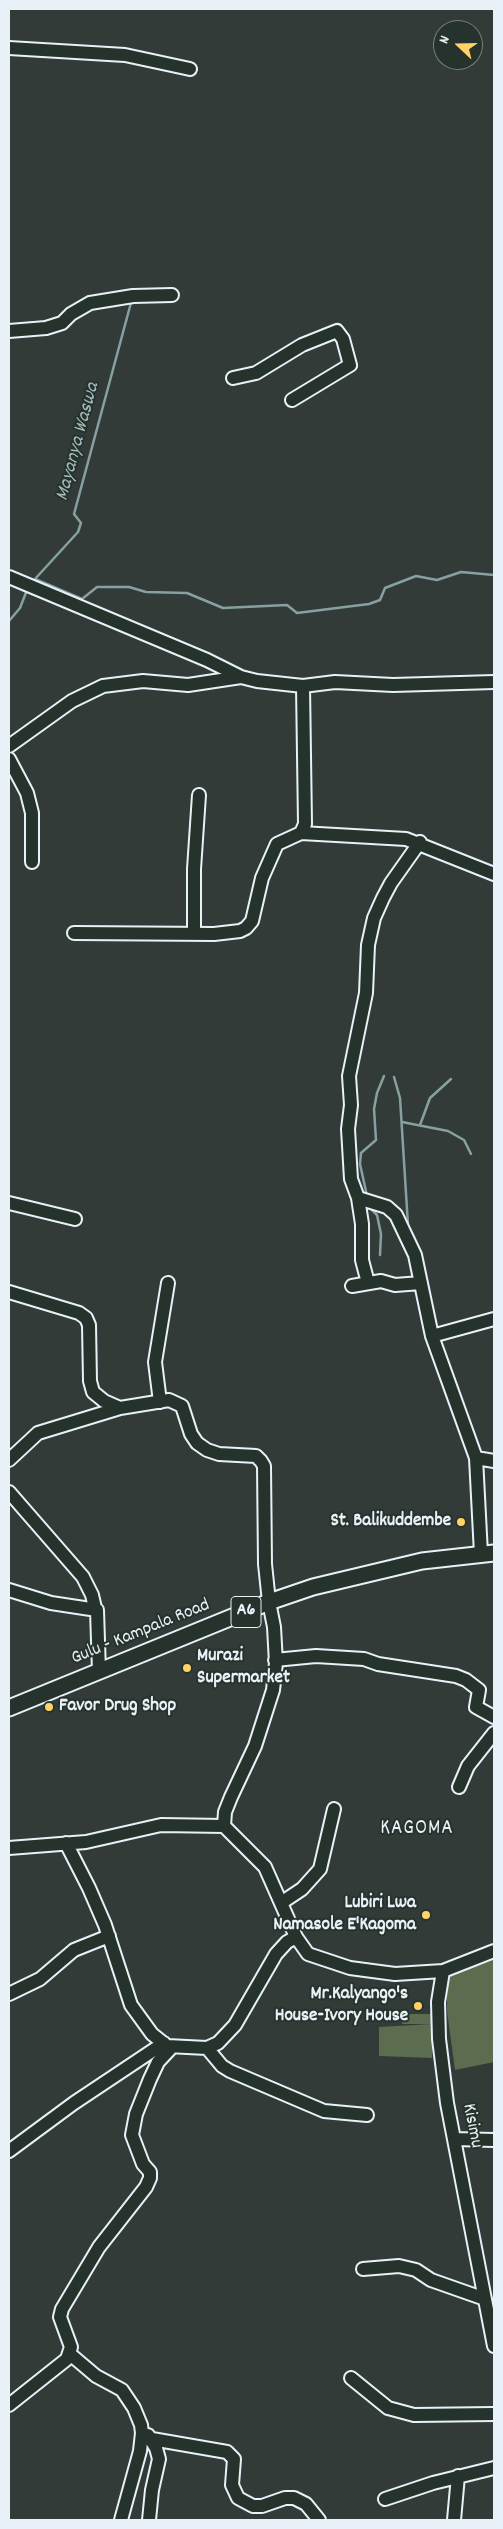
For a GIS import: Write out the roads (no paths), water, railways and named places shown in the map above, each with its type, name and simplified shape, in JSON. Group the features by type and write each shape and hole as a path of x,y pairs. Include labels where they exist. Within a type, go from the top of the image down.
{"main road":[{"name":"Gulu - Kampala Road","path":"9,1708 268,1602 313,1587 422,1560 488,1553"}],"street":[{"path":"9,48 125,55 190,69"},
{"path":"9,331 46,328 62,324 71,314 90,303 133,296 172,295"},
{"path":"233,378 241,378 256,373 302,345 337,331 344,339 350,365 292,400"},
{"path":"9,577 207,660 241,677"},
{"path":"9,746 72,700 102,686 143,681 188,685 241,677 303,686 335,682 393,685 494,682"},
{"path":"301,833 305,824 303,686"},
{"path":"9,759 26,793 32,813 32,862"},
{"path":"194,932 194,869 199,795"},
{"path":"74,933 194,932 214,934 240,931 246,928 252,921 262,878 277,844 301,833 406,838 420,842 494,874"},
{"path":"368,1283 362,1260 362,1224 358,1198 351,1179 348,1129 351,1105 349,1076 366,992 368,945 374,918 387,890 420,842"},
{"path":"358,1198 387,1208 396,1216 415,1255 432,1336 476,1458 488,1553"},
{"path":"9,1203 75,1219"},
{"path":"160,1402 155,1362 168,1283"},
{"path":"352,1286 368,1283 421,1283"},
{"path":"9,1292 79,1313 86,1318 89,1326 90,1381 93,1392 104,1401 120,1408"},
{"path":"432,1336 494,1318"},
{"path":"9,1460 38,1433 120,1408 170,1400 182,1406 191,1434 197,1443 207,1450 219,1454 256,1456 264,1466 265,1564 268,1602 274,1627 276,1660 273,1690 268,1713 247,1766 231,1797 224,1826"},
{"path":"476,1458 494,1462"},
{"path":"9,1492 83,1577 98,1613 99,1672"},
{"path":"9,1590 51,1603 95,1608"},
{"path":"276,1660 316,1656 364,1659 378,1664 456,1676 466,1680 479,1690 476,1707 494,1717"},
{"path":"459,1787 468,1766 494,1733"},
{"path":"281,1903 302,1889 320,1870 334,1809"},
{"path":"9,1848 104,1838 161,1825 224,1826 259,1859 267,1872 296,1937 308,1954 350,1968 394,1974 442,1971 494,1951"},
{"path":"66,1843 89,1888 109,1936 131,2005 141,2021 168,2045"},
{"path":"9,1994 40,1979 74,1950 109,1936"},
{"path":"9,2151 74,2103 168,2045 207,2048 218,2043 235,2025 276,1954 287,1942 296,1937"},
{"name":"Kisimu","path":"442,1971 438,1994 439,2039 447,2103 494,2346"},
{"path":"9,2416 11,2404 70,2354 71,2347 60,2317 62,2309 99,2247 146,2187 150,2178 150,2172 143,2164 132,2135 136,2114 150,2079 168,2045"},
{"path":"207,2048 222,2066 230,2071 324,2111 367,2115"},
{"path":"454,2140 494,2140"},
{"path":"363,2269 399,2266 416,2270 431,2280 484,2299"},
{"path":"70,2354 96,2376 122,2390 134,2408 141,2425 152,2439 159,2459 152,2490 149,2520"},
{"path":"351,2378 388,2408 414,2415 494,2414"},
{"path":"121,2520 140,2451 141,2425"},
{"path":"152,2439 227,2452 234,2459 232,2485 238,2498 253,2506 262,2506 285,2498 294,2498 306,2504 319,2520"},
{"path":"385,2499 458,2476 494,2468"},
{"path":"454,2520 458,2476"}],"waterway":[{"name":"Mayanya Waswa","path":"35,579 78,532 81,523 74,514 132,299"},
{"name":"Mayanya Waswa","path":"35,579 82,599 97,587 129,587 146,592 187,593 223,608 287,605 297,613 369,604 380,600 385,588 416,576 437,580 461,572 494,575"},
{"name":"Mayanya Waswa","path":"9,621 20,608 27,590"},
{"path":"367,1196 360,1164 361,1153 376,1140 374,1109 377,1093 384,1076"},
{"path":"394,1077 400,1098 408,1225"},
{"path":"420,1125 430,1098 451,1079"},
{"path":"402,1122 448,1131 464,1140 471,1154"},
{"path":"370,1208 377,1215 381,1234 380,1255"}],"place":[{"name":"St. Balikuddembe","path":"461,1522"},
{"name":"Murazi Supermarket","path":"187,1668"},
{"name":"Favor Drug Shop","path":"49,1707"},
{"name":"Lubiri Lwa Namasole E'Kagoma","path":"426,1915"},
{"name":"Mr.Kalyango's House-Ivory House","path":"418,2006"}],"district":[{"name":"KAGOMA","path":"417,1830"}]}
